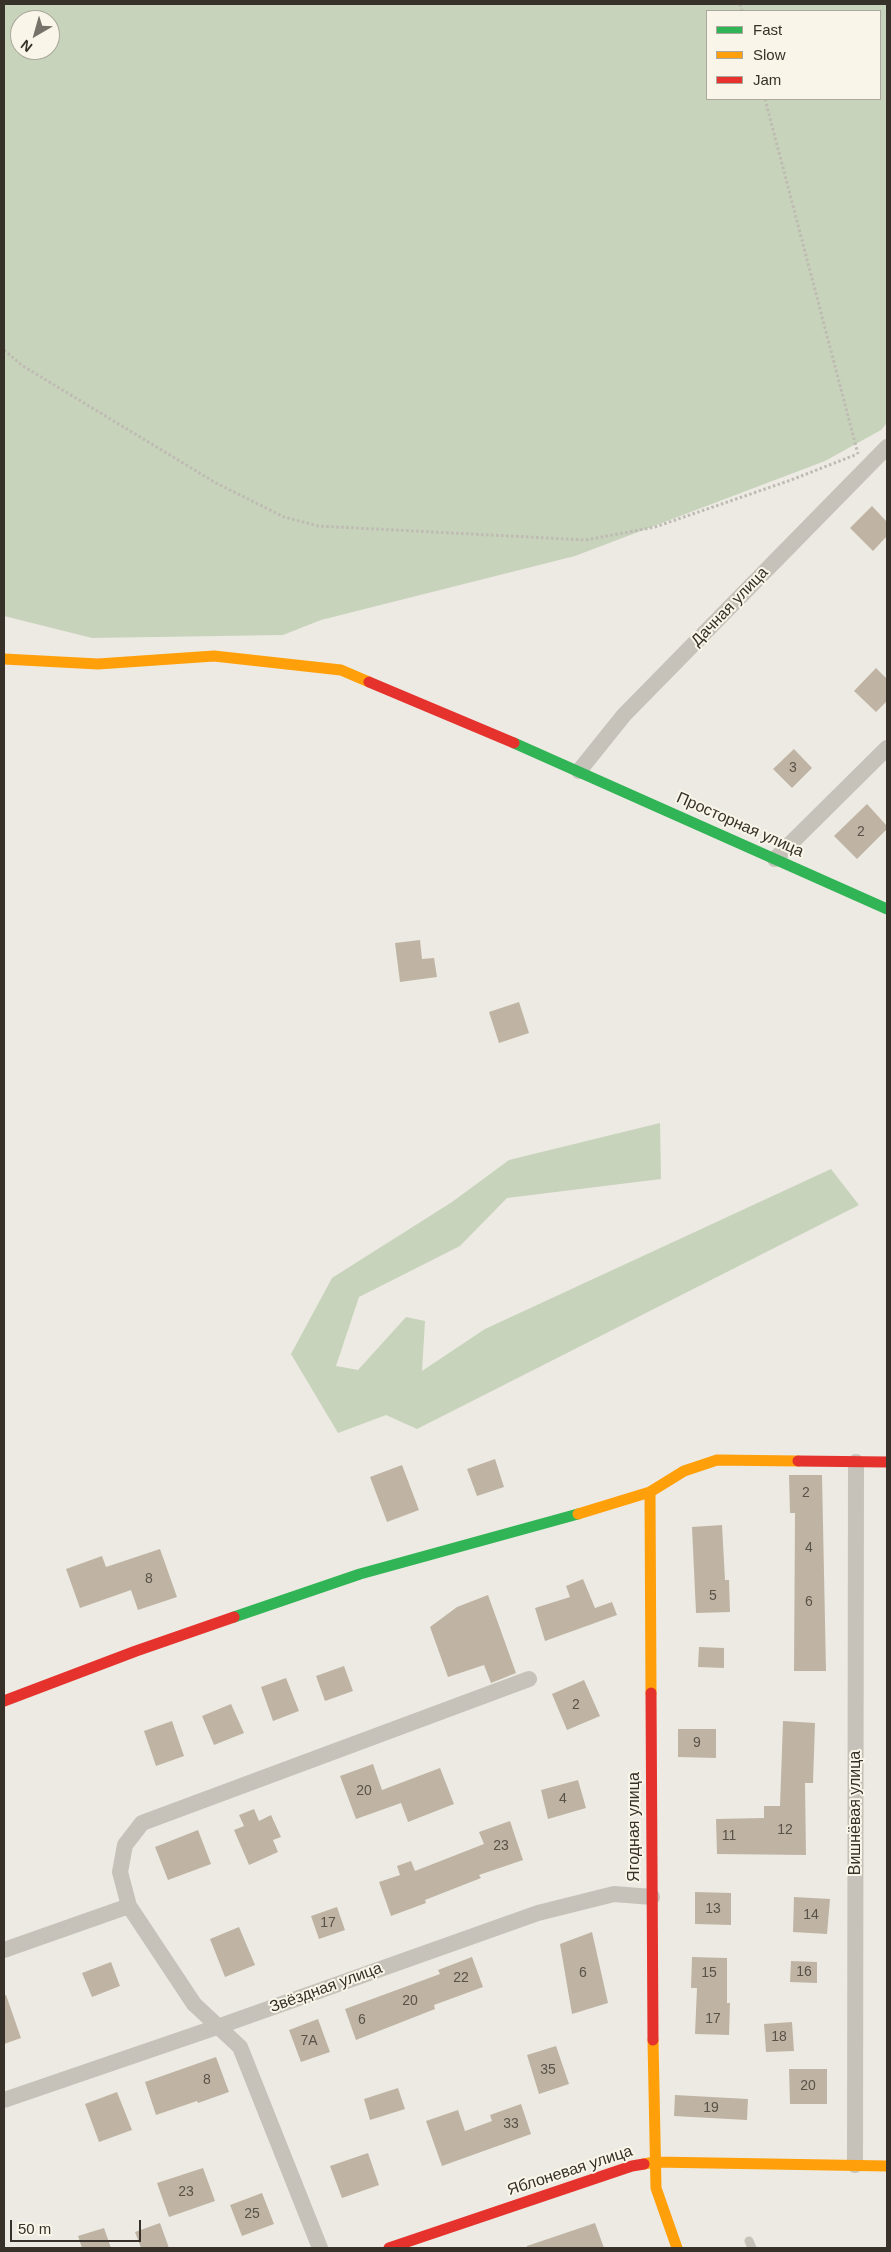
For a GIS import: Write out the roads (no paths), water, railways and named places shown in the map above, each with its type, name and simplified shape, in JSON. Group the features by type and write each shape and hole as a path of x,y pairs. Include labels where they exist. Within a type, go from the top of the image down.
{"street":[{"name":"Дачная улица","path":"578,771 624,715 864,459 887,447"},
{"name":"Просторная улица","path":"4,659 98,664 214,656 341,670 578,771 887,909"},
{"path":"775,859 887,748"},
{"path":"4,1701 136,1651 360,1574 586,1512 650,1492 684,1471 717,1460 887,1462"},
{"name":"Вишнёвая улица","path":"855,2165 856,1462"},
{"name":"Ягодная улица","path":"650,1492 654,2162 656,2188 677,2248"},
{"path":"320,2248 240,2047 220,2026 194,2004 129,1906 120,1872 125,1845 142,1823 529,1679"},
{"name":"Звёздная улица","path":"4,2100 220,2026 538,1913 614,1894 652,1897"},
{"path":"4,1950 129,1906"},
{"name":"Яблоневая улица","path":"389,2248 632,2166 654,2162 887,2166"}]}
